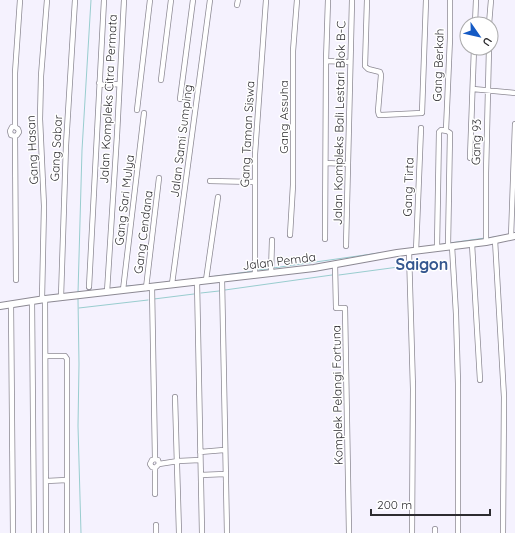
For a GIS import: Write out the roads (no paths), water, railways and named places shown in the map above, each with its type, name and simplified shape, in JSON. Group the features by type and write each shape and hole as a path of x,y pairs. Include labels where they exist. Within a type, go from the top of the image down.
{"street":[{"path":"16,280 15,136 10,133 11,129 15,127 15,74 20,0"},
{"name":"Gang Hasan","path":"46,533 46,356 43,299 44,206 40,83 47,0"},
{"name":"Gang Sabar","path":"61,297 66,145 75,0"},
{"path":"89,287 104,0"},
{"name":"Jalan Kompleks Citra Permata","path":"107,292 124,0"},
{"path":"137,110 150,0"},
{"path":"161,80 171,0"},
{"path":"180,100 193,0"},
{"name":"Jalan Sami Sumping","path":"172,284 210,0"},
{"name":"Gang Taman Siswa","path":"255,271 256,134 266,0"},
{"name":"Gang Assuha","path":"290,235 293,185 293,51 297,0"},
{"path":"325,239 326,61 328,0"},
{"name":"Jalan Kompleks Bali Lestari Blok B-C","path":"346,246 352,0"},
{"path":"367,0 365,66 368,69 378,71 381,75 378,114 381,115 422,113 426,0"},
{"name":"Gang Berkah","path":"449,245 448,164 450,133 446,130 450,0"},
{"path":"475,16 476,0"},
{"path":"489,16 490,0"},
{"path":"470,158 474,56"},
{"name":"Gang 93","path":"486,239 489,56"},
{"path":"326,61 350,62"},
{"path":"99,83 103,85 120,84"},
{"path":"473,89 515,93"},
{"name":"Gang Sari Mulya","path":"123,290 144,113"},
{"path":"512,235 515,124"},
{"name":"Gang Tirta","path":"416,249 421,128"},
{"name":"Gang Berkah","path":"437,246 439,132 441,130 446,130"},
{"path":"326,163 348,164"},
{"name":"Gang Cendana","path":"155,459 149,287 159,178"},
{"path":"210,181 255,182"},
{"path":"206,280 218,197"},
{"name":"Jalan Pemda","path":"0,306 32,300 222,279 255,271 271,273 409,252 416,249 472,244 486,239 495,240 512,235"},
{"path":"271,273 272,240"},
{"path":"495,240 504,397 503,533"},
{"path":"472,244 480,380"},
{"path":"449,245 456,314 458,384 458,533"},
{"path":"409,252 413,389 412,533"},
{"name":"Komplek Pelangi Fortuna","path":"335,264 336,308 345,308 349,533"},
{"path":"222,279 224,450 227,533"},
{"path":"197,281 202,533"},
{"path":"32,300 34,377 34,533"},
{"path":"11,304 12,533"},
{"path":"46,356 65,356 67,359 67,533"},
{"path":"175,397 179,533"},
{"path":"200,452 224,450"},
{"path":"155,494 157,466 158,460 152,460 150,464 152,467 157,466 178,461 200,460"},
{"path":"201,475 225,474"},
{"path":"46,481 67,480"},
{"path":"156,525 156,533"}],"waterway":[{"path":"78,293 82,150 91,0"},
{"path":"488,238 507,235"},
{"path":"450,243 485,238"},
{"path":"438,245 445,244"},
{"path":"273,268 379,253"},
{"path":"413,265 430,262"},
{"path":"339,275 406,266"},
{"path":"257,270 270,269"},
{"path":"210,277 254,271"},
{"path":"225,290 332,275"},
{"path":"176,281 203,278"},
{"path":"149,284 169,282"},
{"path":"127,286 143,285"},
{"path":"201,293 219,291"},
{"path":"154,299 194,294"},
{"path":"78,299 78,426 81,533"},
{"path":"79,308 148,300"}],"district":[{"name":"Saigon","path":"422,264"}]}
